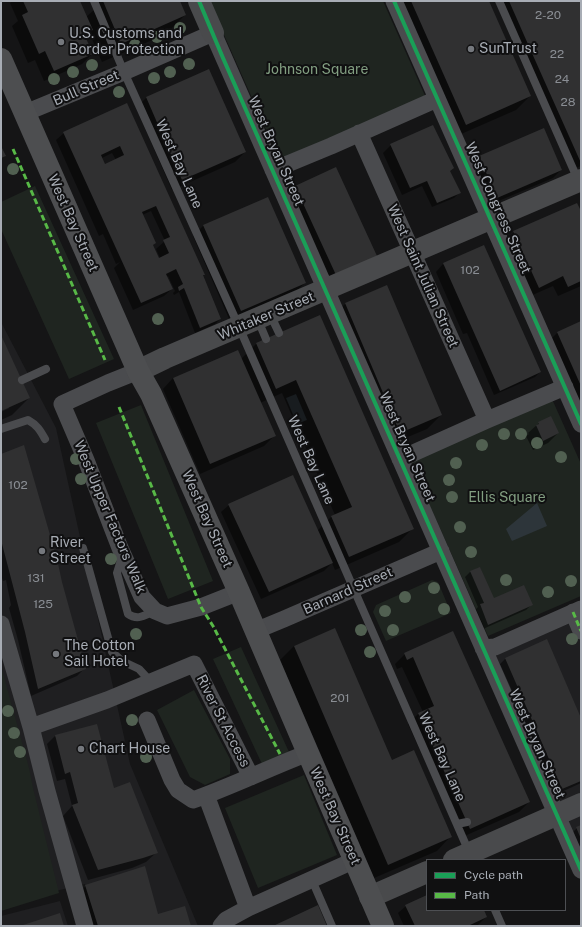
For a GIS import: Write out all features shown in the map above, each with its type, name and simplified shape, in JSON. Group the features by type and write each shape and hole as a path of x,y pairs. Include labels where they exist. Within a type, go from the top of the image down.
{"main road":[{"path":"199,1 213,33"},
{"name":"West Bay Street","path":"1,59 138,371 151,394 240,592 383,926"},
{"name":"Whitaker Street","path":"138,371 165,358 261,323 326,290 490,219 580,183"},
{"path":"465,858 581,804"},
{"path":"370,897 426,872"}],"street":[{"name":"West Congress Street","path":"394,1 581,424"},
{"name":"Bull Street","path":"25,113 213,33"},
{"name":"West Bryan Street","path":"213,33 581,870"},
{"path":"273,170 437,99"},
{"name":"West Saint Julian Street","path":"359,133 487,420"},
{"name":"Whitaker Street","path":"62,404 138,371"},
{"path":"400,459 565,387"},
{"name":"West Upper Factors Walk","path":"62,404 86,460 123,555 142,597 155,611 166,616 201,608 240,592"},
{"name":"Barnard Street","path":"256,631 441,551"},
{"path":"483,648 495,646 577,611 581,630"},
{"path":"1,624 31,727 49,798 85,926"},
{"name":"River St Access","path":"31,727 107,700 194,664 251,777"},
{"path":"147,720 172,780 178,790 193,800 206,796 308,753"},
{"path":"206,796 248,908"},
{"path":"221,926 226,920 248,908 355,860"}],"lane":[{"name":"West Bay Lane","path":"94,1 124,72 261,323 354,589 457,824 465,858"},
{"path":"499,1 580,183"},
{"path":"261,323 266,339"},
{"path":"22,380 46,369"},
{"path":"1,429 28,420 40,429 44,439"},
{"path":"83,548 112,652 122,661 139,670 151,682"},
{"path":"457,824 467,822"},
{"path":"312,880 332,926"},
{"path":"495,911 502,926"}],"shaded area":[{"name":"River Street","path":"1,322 56,428 130,764 198,926 98,926 85,884 1,904"},
{"path":"296,394 307,420 297,424 286,398"},
{"path":"537,503 547,526 512,541 506,529"},
{"path":"581,618 581,854 493,657"},
{"path":"60,901 68,926 1,926 1,916"}],"green space":[{"name":"Johnson Square","path":"209,1 383,1 426,98 280,161"},
{"path":"35,186 114,359 69,379 1,229 1,202"},
{"name":"Ellis Square","path":"552,399 581,464 581,596 488,636 410,461"},
{"path":"141,405 213,581 168,599 96,423"},
{"path":"432,580 438,582 451,613 386,641 373,612 376,605"},
{"path":"241,647 289,752 262,764 213,659"},
{"path":"1,666 29,768 59,893 1,911"},
{"path":"194,690 230,759 230,774 205,785 190,777 157,710"},
{"path":"304,775 337,855 258,888 225,808"}],"building":[{"name":"U.S. Customs and Border Protection","path":"23,1 80,1 93,30 84,34 93,54 54,71 45,51 39,54 22,15 28,12"},
{"path":"103,1 180,1 186,15 121,44"},
{"name":"SunTrust","path":"411,1 489,1 531,96 466,125"},
{"path":"509,1 581,1 581,163 531,51"},
{"path":"209,69 246,152 182,180 146,97"},
{"path":"127,103 205,275 203,275 221,319 200,328 184,288 179,291 178,287 183,284 176,269 166,274 173,289 141,303 63,132","holes":["120,146 124,155 105,164 101,155","156,206 170,237 163,240 169,253 159,258 153,245 156,243 142,212"]},
{"path":"433,125 454,168 450,171 461,193 437,203 427,181 410,188 390,144"},
{"path":"544,128 562,170 497,198 479,156"},
{"path":"1,146 6,156 1,158"},
{"path":"336,167 377,256 336,275 295,186"},
{"path":"268,197 306,283 241,311 203,225"},
{"path":"577,203 581,211 581,281 568,287 563,276 539,288 513,231"},
{"path":"484,245 541,372 500,391 443,263"},
{"path":"387,285 442,415 400,433 345,303"},
{"path":"320,315 414,529 349,557 331,516 352,507 296,380 276,389 256,343"},
{"path":"581,321 581,386 557,332"},
{"path":"1,335 30,398 1,411"},
{"path":"238,350 276,436 210,464 173,378"},
{"path":"551,416 559,433 543,441 536,425 539,424 538,422"},
{"path":"24,445 57,559 86,669 38,689 1,540 1,454"},
{"path":"293,475 333,563 269,592 228,504"},
{"path":"480,567 494,598 524,585 533,605 488,625 480,604 484,603 470,571"},
{"path":"335,628 392,760 414,750 452,837 388,865 294,646"},
{"path":"453,631 530,802 470,829 418,713 434,706 413,657 407,660 404,653"},
{"path":"547,639 581,718 581,781 562,789 505,658"},
{"path":"97,724 114,788 130,782 158,853 98,870 72,805 78,803 70,772 65,774 55,735"},
{"path":"581,825 581,839 576,827"},
{"path":"145,866 158,914 185,906 191,926 98,926 85,885"},
{"path":"426,895 426,911 484,911 487,917 470,925 471,926 415,926 405,905"},
{"path":"318,905 327,926 273,926"},
{"path":"60,913 64,926 20,926"}],"marked path":[{"path":"13,149 105,360"},
{"path":"119,407 201,607 213,626 280,754"},
{"path":"573,612 581,631"}],"cycle path":[{"path":"199,1 581,870"},
{"path":"394,1 581,424"}],"place":[{"name":"U.S. Customs and Border Protection","path":"61,42"},
{"name":"SunTrust","path":"471,49"},
{"name":"River Street","path":"42,551"},
{"name":"The Cotton Sail Hotel","path":"56,654"},
{"name":"Chart House","path":"81,749"}]}
